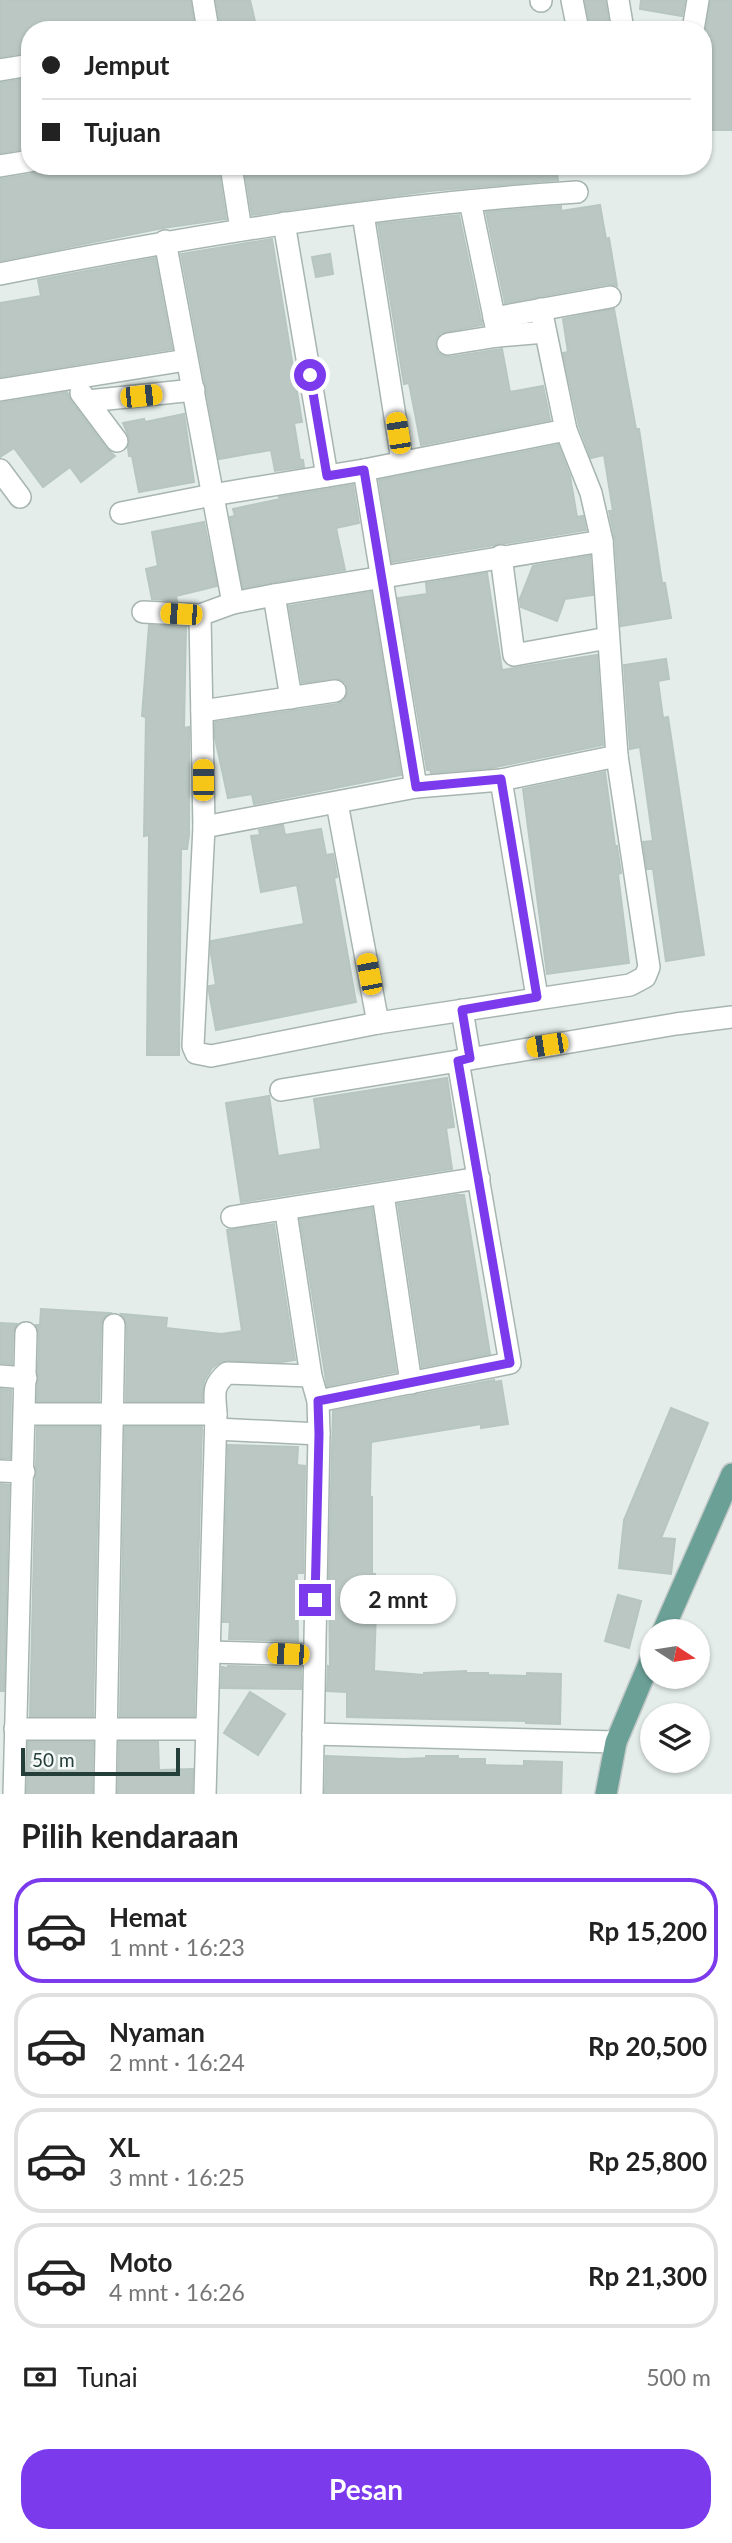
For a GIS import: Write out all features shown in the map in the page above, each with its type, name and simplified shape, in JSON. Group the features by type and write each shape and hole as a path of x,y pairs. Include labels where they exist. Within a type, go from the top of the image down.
{"main road":[{"path":"668,1619 732,1475"},
{"path":"606,1794 615,1742 640,1684"}],"street":[{"path":"203,0 206,21"},
{"path":"572,0 576,21"},
{"path":"618,0 622,21"},
{"path":"694,21 698,0"},
{"path":"0,70 21,66"},
{"path":"0,166 21,162"},
{"path":"232,175 241,230"},
{"path":"0,274 165,241 284,223 470,201 577,192"},
{"path":"470,201 496,327"},
{"path":"363,214 402,461"},
{"path":"284,223 327,476"},
{"path":"165,241 233,603"},
{"path":"448,344 541,309 610,296"},
{"path":"201,615 204,827 193,1046 196,1053 211,1056 378,1023 630,985 645,977 649,967 617,756 602,541 591,493 566,430 541,309"},
{"path":"496,327 545,332"},
{"path":"0,390 186,360"},
{"path":"69,378 117,441"},
{"path":"88,401 194,390"},
{"path":"121,513 364,470 566,430"},
{"path":"0,470 20,497"},
{"path":"364,470 416,787"},
{"path":"143,612 201,615 233,603 274,595 602,541"},
{"path":"501,556 514,655 608,638"},
{"path":"274,595 291,698"},
{"path":"202,711 335,691"},
{"path":"204,827 416,787 501,779 617,756"},
{"path":"501,779 537,997"},
{"path":"337,803 378,1023"},
{"path":"318,1401 510,1363 479,1178 464,1059 462,1010"},
{"path":"281,1090 732,1017"},
{"path":"232,1217 479,1178"},
{"path":"383,1194 411,1383"},
{"path":"287,1219 311,1376 318,1401 312,1794"},
{"path":"105,1794 114,1325"},
{"path":"14,1794 8,1708 10,1611 24,1472 26,1332"},
{"path":"205,1794 217,1382 227,1373 311,1376"},
{"path":"0,1376 26,1378"},
{"path":"25,1414 113,1414 319,1434"},
{"path":"0,1471 24,1472"},
{"path":"209,1652 314,1655"},
{"path":"10,1735 205,1729"},
{"path":"313,1734 615,1742"}],"building":[{"path":"0,0 190,0 194,21 21,21 21,54 0,57"},
{"path":"216,0 250,0 255,21 220,21"},
{"path":"585,0 605,0 608,21 589,21"},
{"path":"641,0 685,0 682,16 640,9"},
{"path":"711,0 732,0 732,130 712,130 712,21 707,21"},
{"path":"21,80 21,150 0,153 0,83"},
{"path":"26,175 219,175 226,219 163,228 0,261 0,179"},
{"path":"245,175 557,175 558,180 430,191 252,215"},
{"path":"600,205 617,286 608,284 505,303 486,212 561,206 561,211"},
{"path":"459,215 482,325 440,333 436,340 437,352 450,357 502,349 510,392 543,386 550,420 421,445 409,383 404,384 378,224"},
{"path":"272,239 302,422 294,423 300,460 303,460 304,467 275,471 271,450 219,459 181,254"},
{"path":"330,254 333,274 316,277 312,257"},
{"path":"155,258 172,349 0,377 0,303 41,296 38,280"},
{"path":"614,309 636,429 639,429 662,583 665,583 671,618 621,626 615,540 609,511 613,511 604,455 591,458 579,426 563,353 568,352 563,319"},
{"path":"67,392 107,449 115,456 81,482 70,467 43,487 14,448 0,457 0,403"},
{"path":"184,414 194,482 139,492 132,456 129,456 130,439 123,423 144,419 145,422"},
{"path":"558,445 570,476 577,517 583,516 586,530 392,562 379,480"},
{"path":"353,485 359,523 336,528 345,570 243,588 230,517 235,516 233,509 280,499 279,497"},
{"path":"204,522 217,586 176,596 177,601 152,599 146,569 158,566 152,532"},
{"path":"590,556 593,595 565,599 557,621 521,607 520,599 533,566"},
{"path":"487,573 502,670 597,655 603,745 491,768 431,773 427,770 398,598 427,594 426,583"},
{"path":"371,592 401,775 254,804 252,794 228,798 215,738 215,722 337,704 344,701 347,695 346,683 339,679 302,683 289,606"},
{"path":"149,625 186,627 184,728 189,727 189,835 187,849 181,849 179,1055 147,1055 149,835 144,836 146,717 142,716"},
{"path":"666,659 669,679 658,681 663,718 668,717 704,955 666,961 653,869 647,869 643,842 653,841 640,747 630,749 624,665"},
{"path":"605,772 621,873 618,874 629,963 547,974 523,789"},
{"path":"283,825 285,835 321,829 326,855 333,854 337,877 334,878 356,1002 216,1030 209,992 209,986 216,985 211,941 304,924 297,885 261,892 251,836 260,835 259,830"},
{"path":"447,1078 454,1127 446,1128 452,1169 241,1202 226,1103 269,1096 278,1156 321,1149 314,1099"},
{"path":"464,1195 490,1354 422,1367 398,1204"},
{"path":"372,1208 396,1372 327,1386 300,1219"},
{"path":"274,1224 295,1360 222,1361 212,1368 204,1381 202,1401 126,1401 127,1325 121,1314 167,1318 166,1328 221,1334 242,1331 227,1230"},
{"path":"41,1309 110,1313 103,1318 101,1325 99,1401 37,1401 39,1333 36,1325 40,1325"},
{"path":"0,1323 17,1324 13,1333 12,1364 0,1363"},
{"path":"494,1380 501,1381 508,1424 481,1428 481,1424 371,1442 372,1574 375,1574 376,1610 374,1671 424,1675 466,1671 488,1675 561,1674 560,1724 347,1717 347,1692 327,1691 328,1666 330,1667 333,1411"},
{"path":"0,1389 11,1390 10,1458 0,1458"},
{"path":"671,1408 708,1423 661,1538 675,1539 671,1574 619,1568 624,1520"},
{"path":"37,1427 99,1427 93,1716 30,1716"},
{"path":"125,1427 202,1427 194,1716 120,1716"},
{"path":"228,1445 298,1447 297,1465 305,1466 303,1573 297,1573 298,1641 229,1639 230,1622 223,1622"},
{"path":"0,1484 9,1485 4,1691 0,1691"},
{"path":"618,1595 641,1601 629,1648 605,1641"},
{"path":"222,1667 301,1668 301,1689 221,1688"},
{"path":"250,1692 285,1714 258,1755 224,1733"},
{"path":"28,1742 93,1742 92,1794 27,1794"},
{"path":"119,1742 158,1742 159,1770 193,1769 192,1794 118,1794"},
{"path":"326,1756 404,1759 458,1756 458,1759 485,1759 485,1765 524,1766 524,1761 562,1762 561,1794 325,1794"}],"route":[{"path":"310,375 327,476 364,470 416,787 501,779 537,997 462,1010 470,1058 458,1061 510,1363 318,1401 315,1600"}]}
